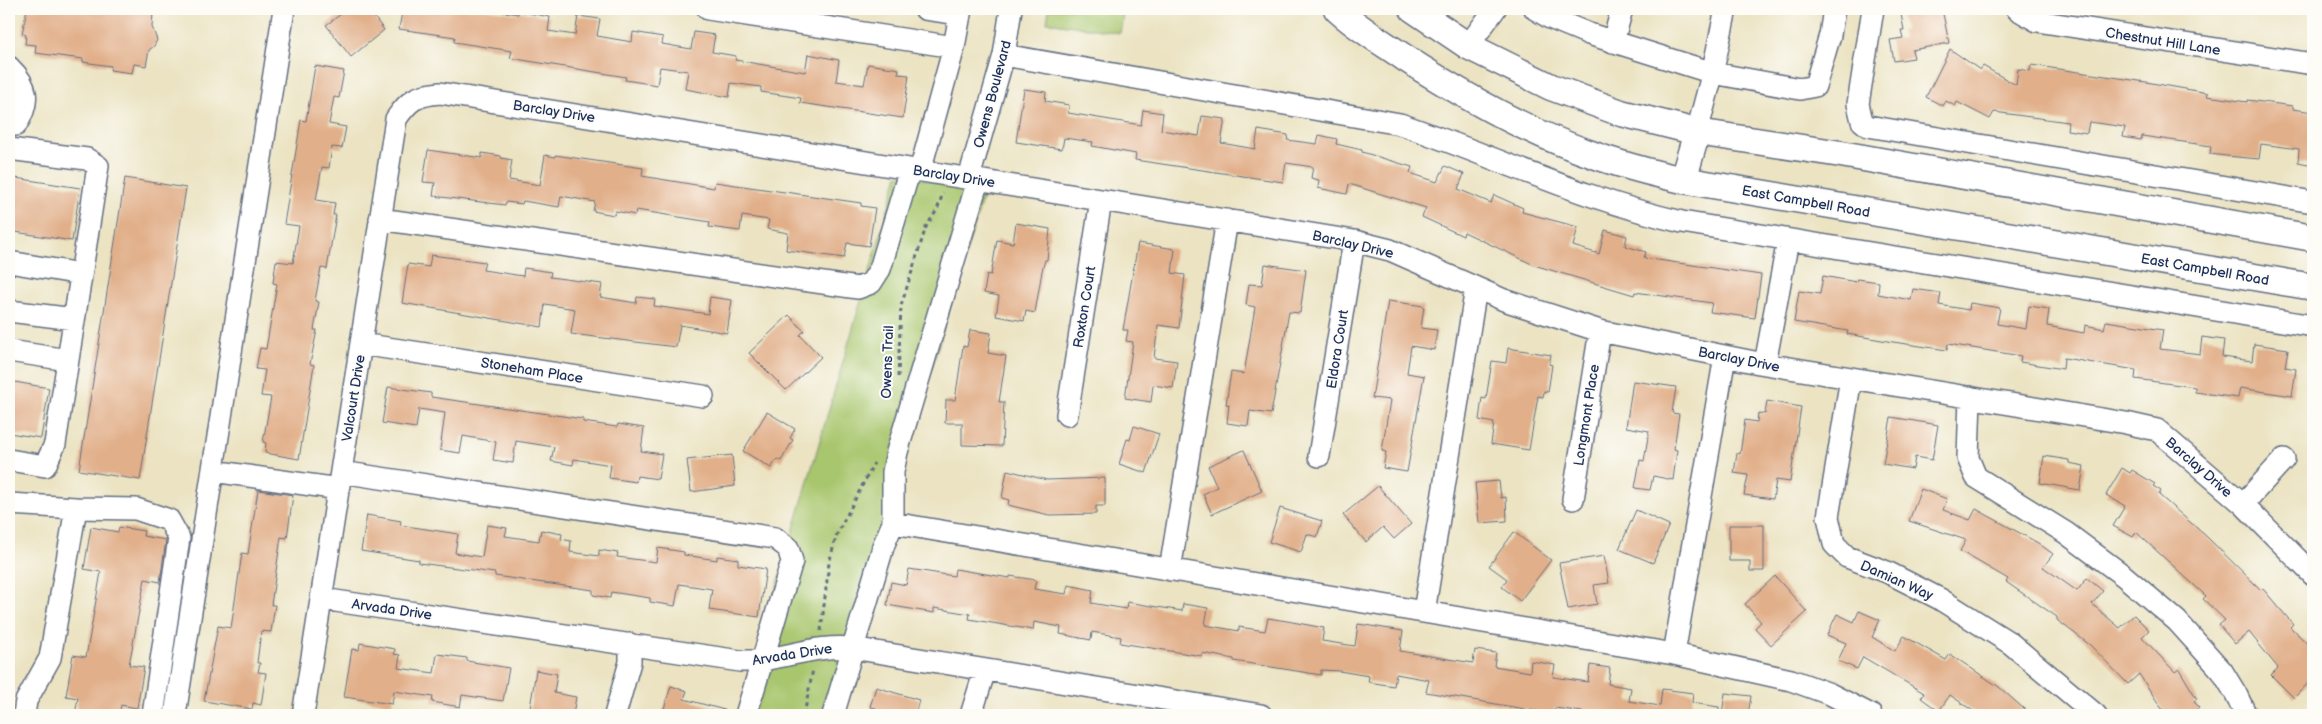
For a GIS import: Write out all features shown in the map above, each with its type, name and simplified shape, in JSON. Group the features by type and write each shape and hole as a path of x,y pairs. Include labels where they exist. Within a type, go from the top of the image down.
{"main road":[{"name":"East Campbell Road","path":"1337,9 1351,22 1448,86 1543,134 1590,154 1682,180 2313,287"},
{"path":"1413,9 1468,46 1551,87 1612,110 1697,132 1841,154 2313,238"},
{"path":"1682,180 1697,132"}],"street":[{"path":"174,715 284,9"},
{"path":"708,9 954,48"},
{"path":"380,219 858,288 871,283 880,269 915,170 954,48 961,12 925,9"},
{"name":"Owens Boulevard","path":"893,523 893,472 897,452 973,179 1004,55 1012,9"},
{"path":"1468,46 1495,9"},
{"path":"1535,9 1550,18 1613,42 1713,73 1800,89 1815,86 1828,43 1834,9"},
{"path":"1613,42 1622,9"},
{"path":"1697,132 1713,73 1726,9"},
{"path":"1873,9 1858,104 1862,121 1868,126 2313,202"},
{"name":"Chestnut Hill Lane","path":"2017,9 2037,21 2313,64"},
{"path":"1004,55 1400,124 1461,145 1581,194 1640,213 1788,240 2313,326"},
{"path":"9,67 22,80 26,99 23,114 16,125 9,125"},
{"name":"Barclay Drive","path":"424,94 440,93 1354,241 1390,250 1504,300 1600,331 1765,364 2126,423 2157,430 2242,504 2313,575"},
{"name":"Valcourt Drive","path":"303,715 396,119 407,103 424,94"},
{"path":"9,149 87,160 98,166 55,444 45,466 9,460"},
{"name":"Roxton Court","path":"1067,415 1101,200"},
{"path":"1170,570 1228,220"},
{"path":"1765,364 1788,240"},
{"name":"Eldora Court","path":"1319,456 1354,241"},
{"path":"9,262 81,274"},
{"path":"1424,612 1476,288"},
{"path":"9,310 74,319"},
{"name":"Longmont Place","path":"1573,498 1600,331"},
{"name":"Stoneham Place","path":"361,344 703,396"},
{"path":"9,351 68,360"},
{"path":"1674,654 1725,356"},
{"name":"Damian Way","path":"1851,378 1828,517 1834,544 1847,558 1887,572 1940,599 2010,643 2096,715"},
{"path":"1970,397 1968,458 1976,477 2066,532 2124,576 2177,621 2222,671 2246,715"},
{"name":"Barclay Drive","path":"2242,504 2284,459"},
{"path":"212,471 340,480 775,538 788,548 792,561 746,715"},
{"path":"9,504 136,509 169,520 179,538 152,715"},
{"path":"24,715 26,701 50,658 76,508"},
{"path":"832,715 884,544 893,523 1674,654 1791,680 1830,694 1871,715"},
{"name":"Arvada Drive","path":"322,599 740,661 762,661 818,648 852,648 1261,715"},
{"path":"616,715 630,662 630,644"},
{"path":"971,715 985,670"}],"path":[{"name":"Owens Trail","path":"898,386 901,306 926,227 939,205 948,175"},
{"path":"821,632 829,563 837,534 875,461"},
{"path":"804,715 814,662"}],"green space":[{"path":"1049,9 1124,9 1120,33 1047,22"},
{"path":"898,175 985,190 828,715 739,715"}],"building":[{"path":"27,9 137,9 137,11 153,13 152,27 157,40 149,50 146,66 134,64 132,73 110,70 111,66 83,62 83,59 35,53 36,45 25,44 26,35 22,34"},
{"path":"348,9 368,9 384,30 351,57 326,25"},
{"path":"411,9 484,9 518,14 518,11 550,17 548,31 575,35 578,16 600,19 597,36 632,42 633,32 663,37 662,44 691,49 694,32 715,35 712,52 736,56 735,60 805,72 808,54 839,60 836,81 864,85 868,64 899,69 898,74 909,75 903,118 800,103 801,98 761,92 761,87 731,83 729,97 685,89 688,71 660,67 657,85 625,80 626,77 510,58 512,51 454,42 455,37 399,29 402,12 410,13"},
{"path":"1900,9 1942,9 1949,43 1912,50 1914,58 1894,61 1890,40 1903,38 1901,30 1904,30"},
{"path":"1950,49 1980,70 1983,66 2016,85 2018,69 2030,71 2031,65 2146,82 2208,93 2207,96 2293,106 2293,109 2313,112 2313,165 2298,162 2299,149 2261,144 2259,159 2226,156 2210,154 2211,146 2142,136 2141,140 2123,137 2125,127 2089,122 2087,133 2067,130 2068,122 1994,112 1990,119 1957,102 1955,106 1946,101 1943,106 1926,97"},
{"path":"315,66 344,71 339,98 334,97 329,124 346,127 342,148 332,147 329,168 322,167 316,200 335,203 333,215 336,215 327,269 321,268 315,301 319,302 314,330 317,330 310,364 314,365 299,459 265,453 266,443 263,442 271,397 261,396 265,370 256,369 260,348 266,349 277,284 273,283 276,261 293,263 299,226 284,224 301,120 306,121"},
{"path":"1024,89 1046,92 1045,101 1069,105 1068,113 1141,125 1143,110 1163,113 1161,130 1199,136 1202,116 1225,119 1221,143 1255,149 1258,130 1288,135 1287,140 1317,144 1319,135 1337,139 1336,144 1362,150 1362,152 1412,167 1410,173 1437,182 1445,166 1464,174 1458,189 1491,203 1494,195 1523,208 1522,212 1578,227 1573,246 1599,254 1605,230 1627,236 1625,246 1646,252 1644,258 1761,275 1755,318 1710,312 1712,303 1635,292 1634,295 1534,265 1464,232 1463,236 1422,217 1426,208 1349,184 1347,194 1318,188 1319,180 1311,178 1313,167 1286,163 1283,182 1135,160 1136,154 1092,146 1093,142 1064,138 1062,149 1016,142"},
{"path":"428,150 482,158 482,153 501,156 501,158 512,160 509,180 540,185 545,155 555,157 555,155 643,168 642,176 714,188 715,182 861,203 861,206 875,208 869,246 847,243 844,258 786,250 788,233 767,229 769,220 742,216 740,231 709,227 710,222 636,210 635,215 615,211 614,215 593,211 595,202 561,196 559,207 523,201 522,204 506,202 505,205 433,196 435,183 423,182"},
{"path":"9,177 80,188 72,241 9,231"},
{"path":"125,178 186,188 140,480 79,470"},
{"path":"1016,223 1050,229 1047,260 1045,260 1042,271 1035,313 1026,311 1024,321 996,316 999,296 984,293 987,274 991,275 997,240 1013,243"},
{"path":"1138,243 1175,249 1172,273 1185,275 1179,328 1158,325 1154,358 1177,361 1173,388 1153,385 1151,402 1125,398 1133,342 1126,341 1128,330 1123,330"},
{"path":"431,255 485,262 483,270 523,276 524,268 551,272 550,277 602,284 600,297 636,303 637,297 655,299 654,306 708,314 710,297 732,300 727,333 680,325 676,347 571,334 575,309 545,304 542,327 402,303 408,264 429,267"},
{"path":"1265,264 1306,270 1300,313 1289,312 1271,414 1250,411 1248,426 1227,423 1229,405 1226,404 1231,372 1244,374 1255,307 1246,305 1249,284 1262,285"},
{"path":"1823,276 1856,282 1857,279 1879,282 1878,294 1911,300 1913,289 1941,293 1939,305 1969,310 1970,303 2000,308 1997,324 2026,329 2029,306 2049,309 2047,326 2084,333 2085,325 2104,329 2106,321 2163,330 2160,349 2200,354 2202,337 2224,340 2222,357 2252,361 2254,344 2288,349 2285,367 2296,369 2292,396 2240,388 2238,398 2195,392 2195,387 2135,379 2136,370 2064,358 2063,369 2020,362 2021,356 1948,344 1947,350 1893,342 1847,334 1848,331 1794,322 1799,291 1820,294"},
{"path":"1388,301 1424,306 1421,328 1437,330 1434,350 1411,346 1407,373 1424,376 1407,472 1383,468 1386,452 1382,451 1390,400 1372,398"},
{"path":"789,315 804,331 800,335 821,357 786,390 749,353"},
{"path":"970,330 991,333 988,353 1006,356 999,402 1004,402 1002,446 962,445 962,423 945,423 946,400 955,400 963,346 967,347"},
{"path":"1508,348 1551,355 1549,364 1552,365 1548,392 1544,391 1543,397 1538,396 1529,450 1491,444 1494,423 1479,420 1482,398 1486,399 1492,361 1506,363"},
{"path":"9,381 49,388 41,438 9,433"},
{"path":"1633,381 1676,387 1672,413 1679,414 1674,449 1677,450 1673,480 1653,476 1650,490 1635,488 1640,460 1644,461 1649,431 1626,427"},
{"path":"388,387 431,393 431,397 583,419 583,422 617,427 618,424 644,428 641,451 662,454 658,479 637,476 636,482 609,478 611,465 574,459 573,465 551,461 554,447 516,441 513,463 493,460 496,442 463,436 460,453 440,450 445,413 419,409 416,428 382,423"},
{"path":"1767,401 1801,407 1790,482 1776,480 1773,499 1744,495 1748,475 1734,473 1737,453 1740,454 1745,420 1757,422 1758,413 1765,414"},
{"path":"767,412 795,429 790,438 793,440 781,461 777,459 771,468 743,451"},
{"path":"1891,417 1938,425 1932,460 1915,457 1913,469 1883,464"},
{"path":"1134,426 1159,434 1146,473 1119,464 1127,439 1130,440"},
{"path":"1244,450 1262,491 1212,514 1203,494 1217,487 1208,466"},
{"path":"732,455 735,486 691,492 687,460"},
{"path":"2044,456 2069,460 2069,463 2084,466 2080,490 2040,483"},
{"path":"2122,468 2130,473 2132,470 2155,484 2153,486 2161,491 2159,495 2206,536 2261,590 2263,589 2293,624 2290,627 2313,649 2313,678 2294,698 2271,675 2278,668 2249,632 2235,644 2219,625 2225,620 2203,599 2206,596 2136,532 2133,537 2113,526 2125,506 2106,495"},
{"path":"1007,470 1047,480 1105,478 1105,506 1096,506 1096,514 1049,515 1008,505 1009,500 1002,498"},
{"path":"1499,481 1501,498 1506,497 1507,521 1479,523 1475,483"},
{"path":"1378,486 1411,524 1394,539 1383,527 1366,542 1343,515"},
{"path":"1921,489 1947,499 1943,510 1970,520 1976,509 2038,543 2053,554 2043,567 2077,591 2087,578 2103,591 2092,604 2120,628 2134,615 2149,630 2142,637 2175,672 2179,669 2197,699 2194,701 2199,708 2187,715 2166,715 2139,674 2128,684 2090,645 2057,620 2057,617 2006,582 2008,579 1960,551 1966,540 1909,521"},
{"path":"258,490 293,495 287,538 281,537 271,605 275,605 271,632 261,631 257,663 260,663 258,672 266,673 261,705 253,703 252,709 204,701 218,626 231,628 242,553 248,554"},
{"path":"1280,508 1322,521 1317,537 1307,534 1301,552 1269,542"},
{"path":"1636,510 1669,525 1653,563 1619,549"},
{"path":"367,515 401,521 400,525 458,534 455,553 482,557 487,525 507,528 505,536 539,541 541,530 562,534 561,539 571,541 570,552 599,556 599,550 618,553 617,557 656,562 658,548 684,552 684,555 717,560 717,556 738,559 738,565 766,569 759,617 709,610 712,589 679,584 675,606 650,602 650,598 611,592 610,598 593,595 593,590 495,576 495,573 419,563 419,560 361,551"},
{"path":"1729,525 1764,525 1764,571 1750,571 1750,561 1729,561"},
{"path":"91,527 118,532 119,527 144,531 143,536 166,540 160,582 145,579 129,665 144,667 137,708 121,705 119,715 75,715 78,698 66,696 73,655 86,657 101,572 84,569"},
{"path":"1514,532 1551,560 1520,601 1502,587 1507,579 1489,566"},
{"path":"1604,556 1609,583 1594,585 1597,604 1568,609 1559,563"},
{"path":"909,569 954,576 955,569 1010,578 1010,576 1036,580 1034,589 1066,594 1068,585 1093,590 1091,603 1126,609 1127,602 1182,611 1183,604 1208,608 1205,625 1239,631 1239,627 1265,631 1268,618 1287,621 1324,628 1322,641 1355,646 1358,624 1403,631 1400,651 1473,663 1475,650 1496,653 1494,666 1530,672 1531,661 1555,665 1553,677 1588,682 1590,665 1610,668 1608,684 1631,688 1629,701 1660,706 1662,689 1693,693 1692,703 1719,707 1719,715 1582,715 1583,712 1555,708 1554,714 1426,692 1429,680 1396,674 1394,686 1368,682 1369,676 1339,671 1321,670 1321,675 1234,661 1234,659 1202,653 1202,656 1120,643 1121,637 1092,632 1091,640 1060,634 1061,627 1034,622 1033,630 969,619 970,614 934,608 934,613 887,605 891,582 906,585"},
{"path":"1775,576 1807,612 1771,645 1755,628 1761,622 1745,604"},
{"path":"1859,611 1880,620 1872,637 1895,651 1904,636 1946,660 1950,654 1999,687 2031,715 1979,715 1950,695 1939,711 1921,698 1924,693 1863,657 1857,669 1838,661 1846,643 1827,635 1837,614 1854,622"},
{"path":"360,643 395,649 394,654 400,655 398,668 434,673 437,654 467,658 467,661 509,668 503,701 462,695 460,707 432,702 433,697 394,691 392,704 344,697 352,649 359,650"},
{"path":"536,670 557,674 554,693 576,697 573,715 529,715"},
{"path":"671,686 687,691 684,699 728,711 727,715 662,715"},
{"path":"876,687 919,700 915,715 874,715 876,708 870,707"},
{"path":"1725,693 1751,696 1748,715 1722,715"}]}
